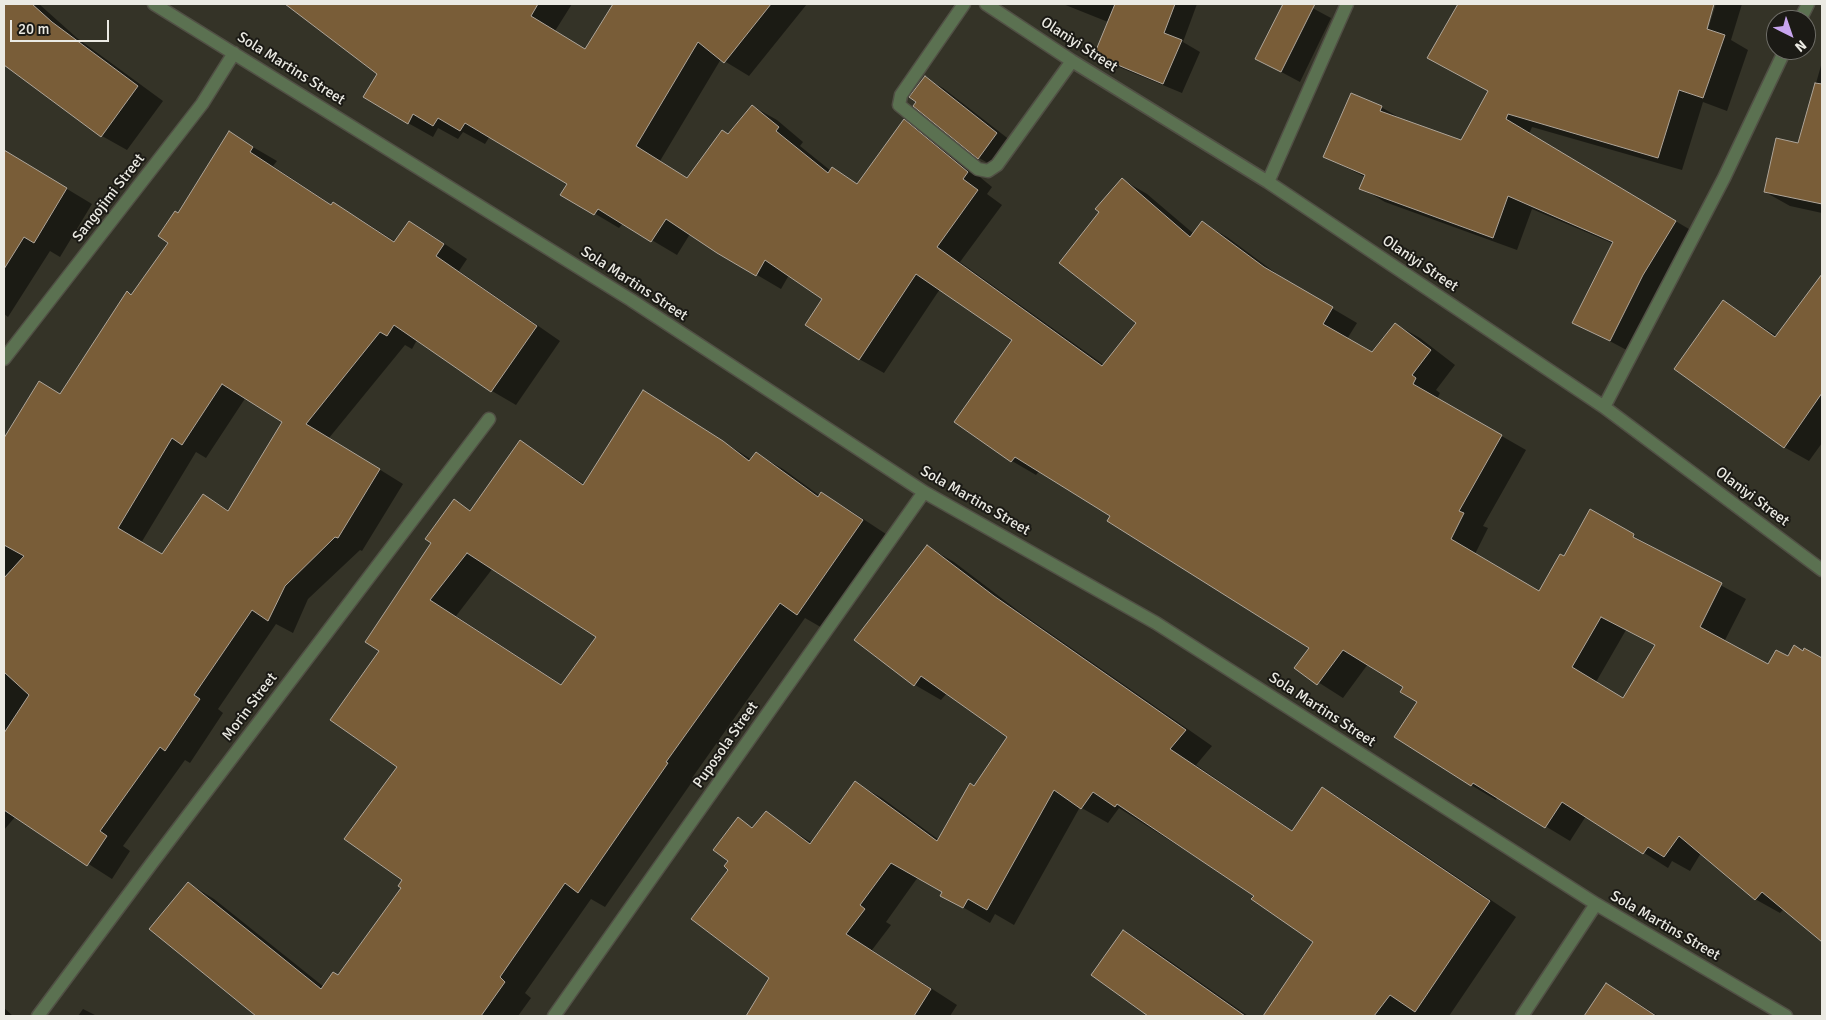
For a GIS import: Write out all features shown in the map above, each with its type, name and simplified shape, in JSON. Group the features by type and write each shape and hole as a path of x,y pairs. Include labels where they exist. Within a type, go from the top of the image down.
{"street":[{"name":"Sola Martins Street","path":"154,4 631,300 924,492 1156,624 1596,904 1786,1016"},
{"path":"964,4 901,95 900,104 978,169 988,171 997,165 1072,61"},
{"name":"Olaniyi Street","path":"986,4 1072,61 1268,182 1604,407 1822,570"},
{"path":"1268,182 1347,4"},
{"name":"Sangojimi Street","path":"4,359 202,104 234,53"},
{"path":"1604,407 1724,178 1780,60"},
{"name":"Morin Street","path":"38,1016 489,418"},
{"name":"Puposola Street","path":"554,1016 924,492"},
{"path":"1522,1016 1596,904"}],"building":[{"path":"4,4 32,4 52,22 138,86 101,137 4,65"},
{"path":"285,4 538,4 531,16 585,49 613,4 771,4 724,63 698,42 636,146 687,178 722,130 728,134 752,105 779,127 776,131 828,173 832,167 857,184 904,119 968,172 963,179 978,190 937,247 1102,366 1136,323 1059,263 1099,212 1095,209 1122,178 1190,237 1202,221 1264,267 1333,307 1323,324 1372,352 1395,323 1431,350 1412,375 1416,378 1413,384 1502,435 1459,511 1464,513 1451,539 1539,591 1560,554 1564,556 1590,509 1634,534 1633,537 1722,583 1700,627 1768,664 1776,650 1788,656 1794,645 1803,651 1804,648 1822,658 1822,942 1762,892 1755,900 1679,836 1664,857 1648,847 1643,854 1562,802 1545,828 1473,783 1471,786 1394,737 1417,702 1400,692 1403,687 1343,650 1317,685 1294,668 1309,648 1107,521 1110,516 1015,457 1011,462 954,422 1012,340 916,274 859,360 805,325 822,299 765,260 756,276 666,219 651,242 598,209 594,215 560,195 567,184 465,123 460,131 438,118 433,126 413,114 408,124 363,97 377,74","holes":["1601,617 1655,645 1623,698 1572,667"]},
{"path":"1115,4 1175,4 1164,33 1182,40 1163,84 1094,55"},
{"path":"1283,4 1315,4 1281,72 1255,59"},
{"path":"1458,4 1714,4 1707,29 1725,35 1703,98 1679,90 1658,158 1508,114 1506,119 1676,221 1643,275 1610,341 1572,323 1613,242 1508,196 1493,238 1359,189 1365,175 1323,157 1351,93 1382,106 1380,111 1461,140 1488,91 1427,58"},
{"path":"925,76 997,133 978,159 913,106 916,102 909,97"},
{"path":"1815,83 1822,84 1822,204 1764,192 1776,138 1798,143"},
{"path":"229,131 253,147 250,152 331,205 333,202 394,242 409,221 444,244 436,256 537,326 491,392 394,325 387,336 380,332 306,424 380,469 338,538 335,537 285,586 268,621 252,610 194,695 200,699 165,751 160,747 100,831 107,836 87,866 4,810 4,733 29,695 4,672 4,578 24,556 4,545 4,438 39,381 60,394 127,291 131,295 168,243 158,236 175,211 178,213","holes":["222,384 282,422 228,511 203,494 162,554 118,528 172,438 182,445"]},
{"path":"4,150 67,188 34,243 24,237 4,269"},
{"path":"1822,274 1822,393 1784,448 1674,369 1723,300 1775,337"},
{"path":"643,390 723,441 749,461 756,452 818,497 821,492 863,520 797,615 780,603 666,762 668,763 578,893 565,883 500,977 505,982 481,1016 256,1016 149,929 188,882 321,989 333,972 338,975 401,888 398,886 402,880 344,839 397,767 330,720 379,651 365,642 431,543 425,539 454,499 470,511 520,440 583,485","holes":["467,553 596,637 561,685 430,600"]},
{"path":"927,545 994,596 1186,730 1170,749 1292,831 1322,787 1490,901 1415,1012 1390,995 1374,1016 1263,1016 1313,942 1251,899 1254,896 1117,804 1115,807 1093,792 1081,809 1054,790 987,910 968,899 963,908 940,896 942,892 891,863 860,905 865,909 846,934 931,989 914,1016 746,1016 769,978 691,919 728,870 724,866 728,861 713,850 738,817 752,828 766,811 810,844 855,781 937,841 970,783 974,786 1007,737 921,676 914,686 854,640"},
{"path":"1123,930 1245,1016 1148,1016 1091,975"},
{"path":"1606,983 1656,1016 1584,1016"}]}
